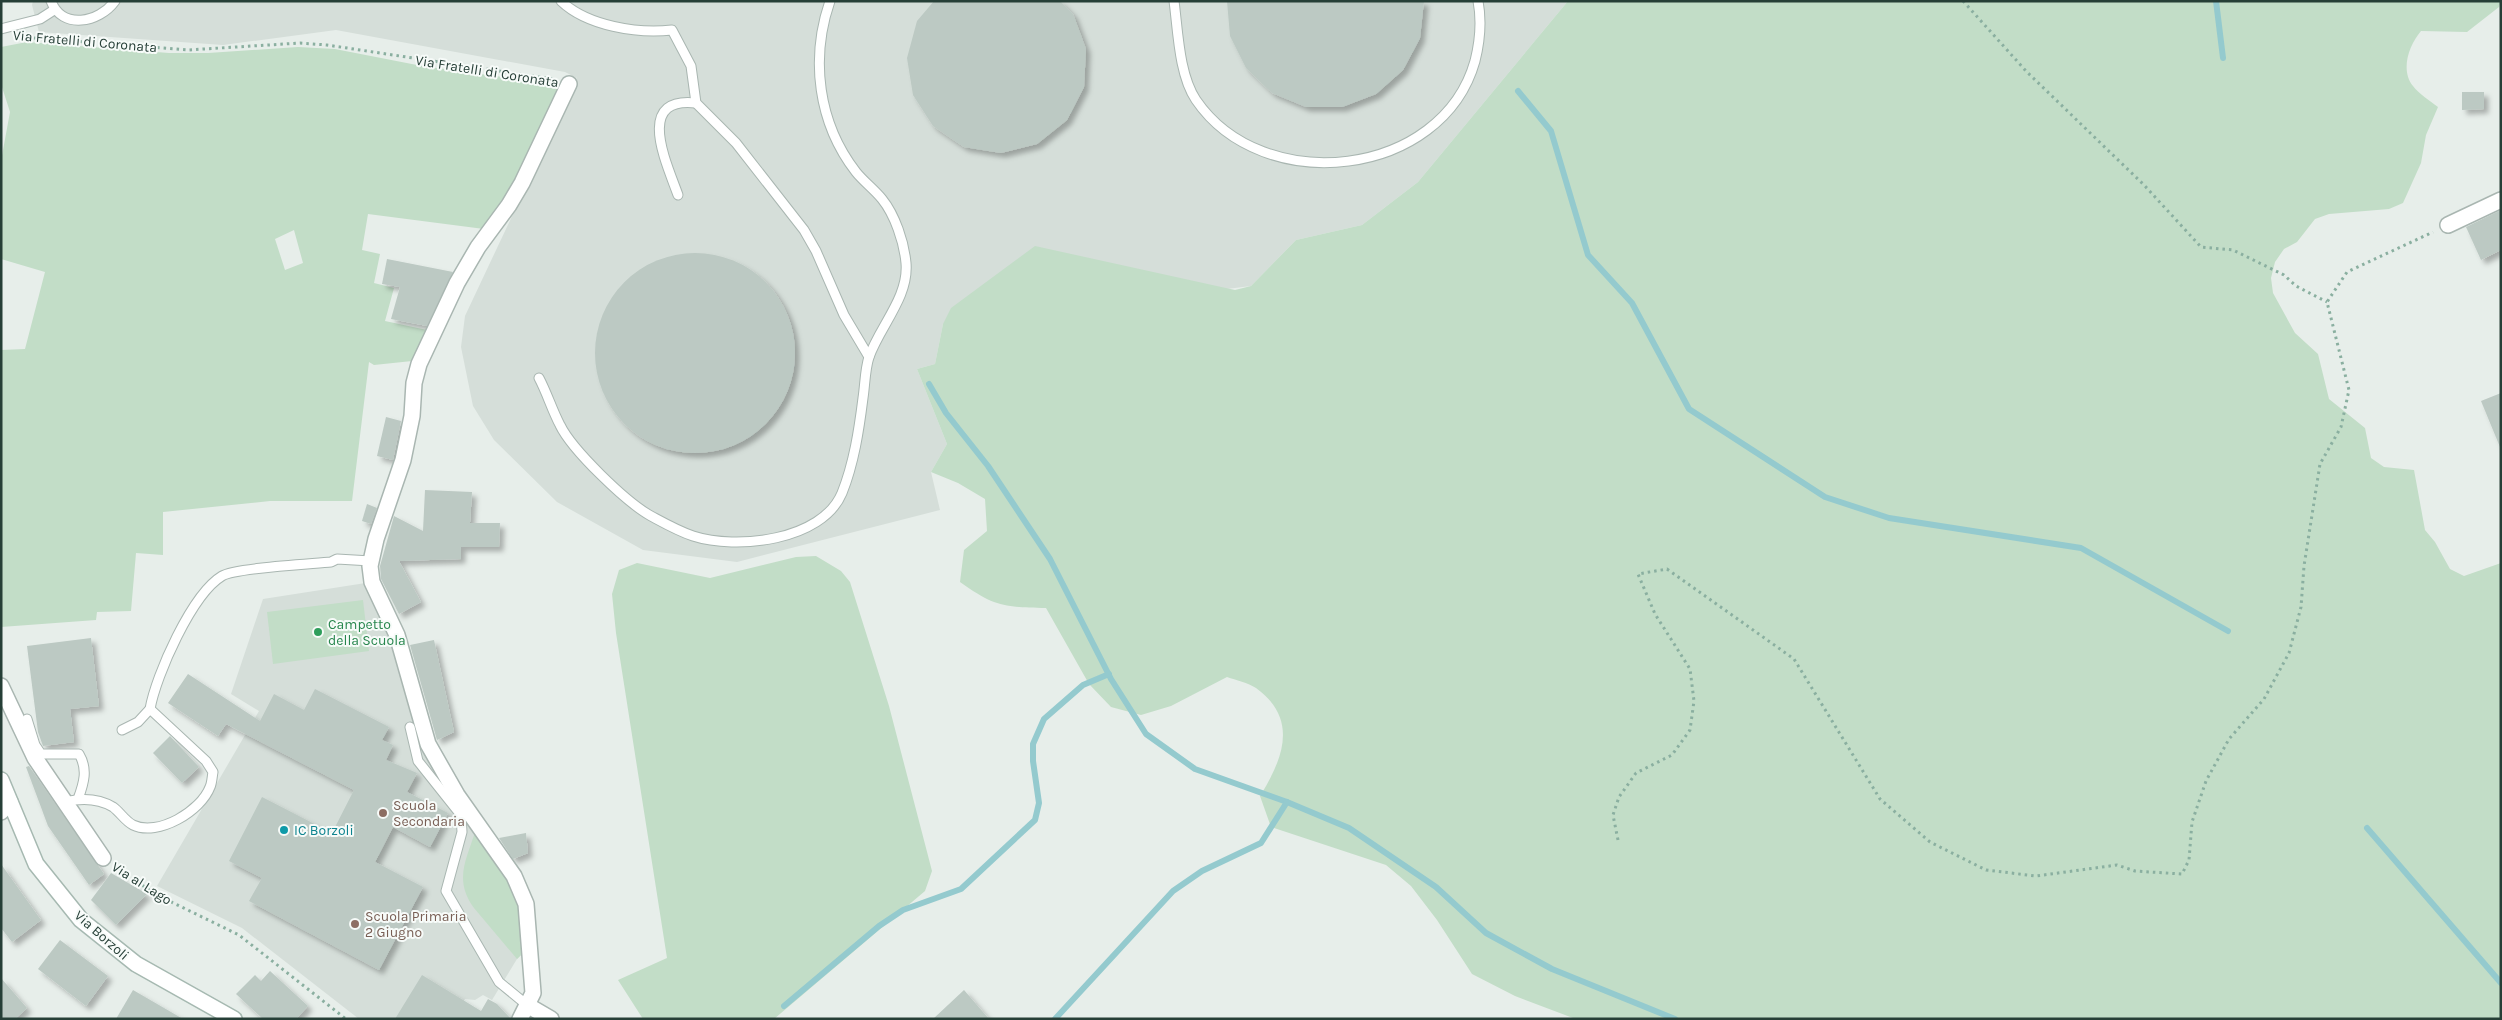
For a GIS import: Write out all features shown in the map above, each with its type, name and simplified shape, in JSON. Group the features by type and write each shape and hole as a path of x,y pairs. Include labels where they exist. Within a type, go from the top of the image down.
{"street":[{"name":"Via Fratelli di Coronata","path":"520,1019 533,994 526,904 514,876 457,795 428,744 397,635 372,582 371,561 376,539 403,460 412,416 414,383 419,364 478,247 509,205 522,183 569,84"},
{"path":"2448,225 2501,200"},
{"name":"Via al Lago","path":"1,686 35,758 71,800 103,858"},
{"name":"Via Borzoli","path":"1,780 6,807 36,864 81,920 136,964 234,1019"},
{"path":"527,1004 551,1019"}],"lane":[{"path":"51,1 54,10 69,19 83,21 97,18 115,1"},
{"path":"561,1 606,26 651,33 672,30 691,66 696,103 736,143 804,230 816,251 844,315 869,358"},
{"path":"539,378 560,425 572,443 610,483 646,513 694,536 742,542 770,539 793,533 814,522 841,495 854,450 869,358 902,290 906,278 906,265 901,240 889,211 850,162 824,109 819,77 820,42 830,1"},
{"path":"1174,1 1183,66 1196,99 1220,126 1243,143 1272,154 1319,163 1353,162 1399,148 1420,135 1453,105 1464,89 1477,52 1481,32 1478,1"},
{"path":"1,29 40,19 54,10"},
{"path":"678,195 661,151 660,126 663,113 673,104 696,103"},
{"path":"122,730 138,722 150,709 152,697 168,657 192,610 207,588 223,576 332,562 337,559 371,561"},
{"path":"71,800 92,800 112,807 134,825 155,828 191,812 209,789 213,772 206,761 150,709"},
{"path":"28,719 35,745 41,754 79,754 84,762 84,781 71,800"},
{"path":"410,727 418,760 461,815 462,832 446,891 499,982 527,1004"}],"path":[{"path":"1962,1 2026,71 2144,185 2201,247 2233,250 2284,275 2296,286 2327,302"},
{"name":"Via Fratelli di Coronata","path":"25,37 188,50 300,43 327,45 569,84"},
{"path":"1618,840 1613,815 1619,797 1636,773 1672,755 1690,730 1694,701 1690,669 1655,614 1638,574 1667,569 1794,659 1880,799 1930,842 1986,870 2036,876 2118,865 2135,871 2182,874 2189,860 2192,822 2206,781 2229,739 2264,700 2289,653 2301,607 2304,566 2320,464 2341,427 2349,390 2327,302 2347,272 2448,225"},
{"name":"Via al Lago","path":"103,858 155,894 239,935 346,1019"}],"shaded area":[{"path":"33,1 1568,1 1418,182 1362,225 1296,240 1251,286 943,324 935,364 917,369 947,444 931,472 940,510 737,562 643,550 557,502 494,440 473,406 461,347 465,316 577,78 565,72 336,30 223,45 39,32 32,5"},
{"path":"372,582 418,711 531,945 517,959 492,1000 483,995 475,1000 465,999 453,1019 359,1019 242,928 157,886 259,711 231,694 263,599"}],"green space":[{"path":"1568,1 2501,1 2499,7 2467,32 2421,31 2413,43 2407,65 2409,80 2418,92 2438,107 2426,135 2421,163 2403,203 2389,209 2329,214 2315,219 2297,242 2284,249 2275,262 2271,278 2273,293 2295,333 2318,354 2329,399 2365,428 2371,458 2384,467 2414,470 2425,530 2435,542 2450,569 2464,576 2501,563 2501,1019 1573,1018 1515,996 1472,974 1437,920 1411,886 1386,865 1271,827 1260,796 1275,768 1280,754 1283,740 1282,726 1278,713 1269,700 1256,688 1227,677 1171,706 1141,715 1111,707 1089,684 1046,608 1000,604 982,596 960,582 964,550 987,531 985,499 958,483 931,472 947,444 917,369 935,364 943,324 951,308 1035,246 1235,290 1251,286 1296,240 1362,225 1418,182"},
{"path":"27,42 169,53 208,53 298,47 335,49 422,66 555,84 561,87 506,200 484,229 368,214 362,250 380,254 374,283 394,288 385,321 427,330 412,361 374,365 369,362 352,501 270,501 163,512 163,555 136,553 131,611 97,612 96,620 1,627 1,350 25,349 45,272 1,259 1,161 10,112 1,84 1,47","holes":["294,230 303,263 285,270 275,239"]},
{"path":"816,556 841,571 850,582 889,706 932,871 925,891 774,1019 643,1019 618,980 667,958 616,633 612,594 619,570 637,563 710,578 796,557"},
{"name":"Campetto della Scuola","path":"363,600 369,651 273,664 267,612"},
{"path":"476,829 514,876 531,945 517,959 474,908 464,888 464,869"}],"building":[{"path":"934,1 1060,1 1073,14 1086,49 1084,87 1067,120 1037,144 1001,153 964,147 933,126 913,95 907,58 917,21"},
{"path":"1227,1 1424,1 1420,38 1403,70 1376,94 1342,107 1306,107 1272,93 1246,68 1230,36"},
{"path":"2462,92 2484,92 2484,109 2462,110"},
{"path":"2501,210 2501,250 2481,260 2466,227"},
{"path":"695,253 724,257 742,265 766,282 783,306 791,324 795,353 791,382 783,400 766,424 742,441 724,449 695,453 666,449 648,441 624,424 607,400 599,382 595,353 599,324 607,306 624,282 648,265 666,257"},
{"path":"387,259 453,272 427,326 391,319 400,287 382,284"},
{"path":"2501,393 2501,447 2500,447 2481,401"},
{"path":"386,417 401,421 393,460 377,456"},
{"path":"425,490 472,492 470,523 500,523 499,547 461,547 461,559 399,561 421,602 399,614 381,579 380,566 394,516 423,531"},
{"path":"367,504 377,508 371,524 362,521"},
{"path":"91,638 99,706 70,709 74,742 43,746 38,732 27,646"},
{"path":"434,640 454,732 437,740 410,645"},
{"name":"IC Borzoli","path":"188,674 260,721 274,694 304,710 315,689 389,727 382,740 393,745 386,760 417,773 407,792 448,813 430,847 393,827 375,862 423,887 379,970 249,901 262,878 229,861 262,797 332,833 354,790 226,724 218,736 168,703"},
{"path":"170,736 199,767 182,783 153,753"},
{"path":"29,766 104,874 89,885 48,826 26,767"},
{"path":"526,833 528,853 513,859 499,838"},
{"path":"1,864 41,920 12,942 1,928"},
{"path":"111,873 147,894 116,925 91,900"},
{"path":"60,940 108,976 86,1006 38,969"},
{"path":"270,971 308,1006 296,1019 263,1019 236,994 255,975 261,981"},
{"path":"422,975 481,1011 488,999 497,1004 511,1019 395,1019"},
{"path":"1,978 27,1008 15,1019 1,1019"},
{"path":"133,990 183,1019 116,1019"},
{"path":"964,990 989,1019 933,1019"}],"waterway":[{"path":"2216,1 2223,58"},
{"path":"1518,91 1551,131 1588,255 1632,303 1689,409 1825,497 1889,518 2081,548 2228,631"},
{"path":"929,384 946,413 988,466 1050,559 1111,679 1146,734 1195,769 1287,802 1349,828 1436,887 1486,933 1552,969 1675,1019"},
{"path":"784,1006 879,926 903,910 961,889 1035,820 1039,803 1033,761 1033,744 1044,719 1083,685 1109,674"},
{"path":"1055,1019 1173,891 1202,871 1261,843 1287,802"},
{"path":"2367,828 2501,983"}],"place":[{"name":"Campetto della Scuola","path":"318,632"},
{"name":"Scuola Secondaria","path":"383,813"},
{"name":"IC Borzoli","path":"284,830"},
{"name":"Scuola Primaria 2 Giugno","path":"355,924"}]}
